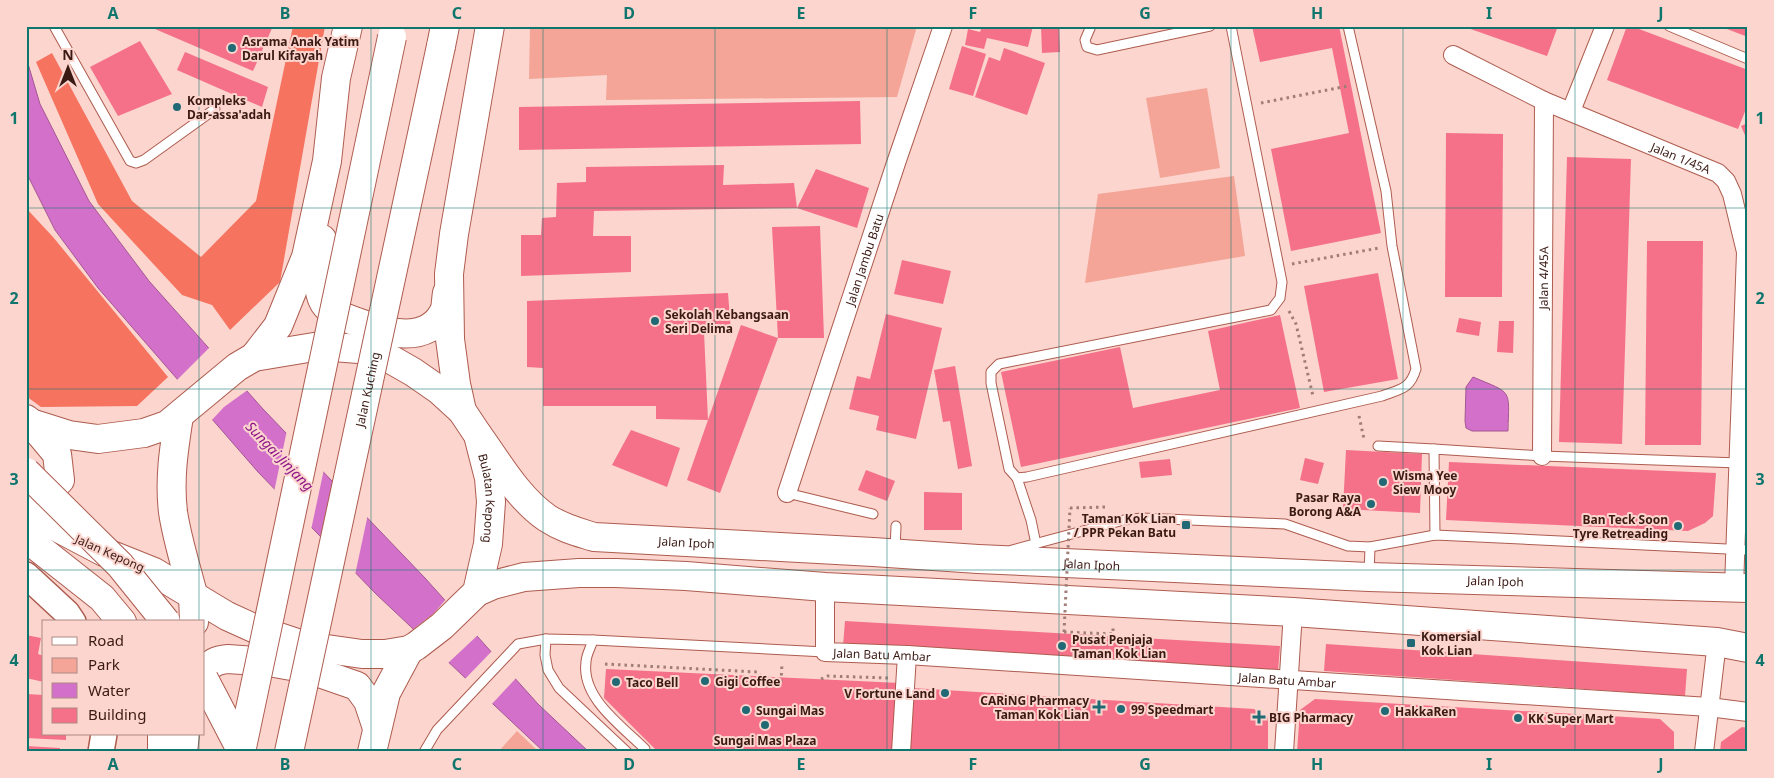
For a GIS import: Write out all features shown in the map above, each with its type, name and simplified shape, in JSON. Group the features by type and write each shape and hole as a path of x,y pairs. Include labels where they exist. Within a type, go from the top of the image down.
{"main road":[{"path":"348,26 336,78 327,161 319,285 324,302 330,310 380,331 402,334 426,329 433,324 445,308 454,234 490,26"},
{"path":"241,752 393,32"},
{"name":"Jalan Kuching","path":"289,752 443,36"},
{"path":"29,421 69,435 98,439 144,433 167,425 180,416 245,362 278,326 300,274 306,257 327,161"},
{"path":"449,274 450,339 462,411"},
{"name":"Bulatan Kepong","path":"245,362 320,346 359,349 392,360 413,372 439,390 462,411 478,435 489,478 491,502 488,544 473,596"},
{"path":"180,416 172,459 173,512 193,594 194,620"},
{"path":"26,498 41,499 60,480 57,454 29,421"},
{"name":"Jalan Ipoh","path":"478,435 516,489 538,511 558,524 583,534 600,537 978,559 1369,577 1741,587"},
{"path":"26,472 120,565 164,620"},
{"name":"Jalan Kepong","path":"26,511 104,552 154,572 193,594"},
{"path":"26,538 102,598 120,620"},
{"path":"193,594 227,616 258,630 306,646 362,654 385,654 412,648 442,626 473,596 493,585 524,577 579,573 686,576 825,587 1294,612 1717,642 1748,647"},
{"path":"374,740 386,693 412,648"},
{"path":"205,671 211,663 218,660 228,659 276,663 335,677 357,686 368,701 374,740"},
{"path":"205,681 237,740 241,752"},
{"path":"162,736 162,752"},
{"path":"182,752 185,736"}],"street":[{"name":"Jalan Jambu Batu","path":"787,494 943,26"},
{"path":"1571,111 1605,26"},
{"name":"Jalan 1/45A","path":"1453,55 1544,101 1718,173 1726,181 1732,194 1747,252 1739,463 1742,550 1741,587"},
{"name":"Jalan 4/45A","path":"1542,456 1544,101"},
{"path":"26,575 72,620"},
{"path":"825,587 825,652"},
{"path":"1284,752 1294,612"},
{"path":"1704,752 1717,642"},
{"name":"Jalan Batu Ambar","path":"825,652 907,655 1289,679 1709,707 1748,712"},
{"path":"901,752 907,655"},
{"path":"101,752 104,736"}],"lane":[{"path":"54,26 130,161 136,163 144,160 215,109"},
{"path":"1090,26 1085,40 1087,47 1097,50 1210,26"},
{"path":"1036,544 1031,520 1017,478 1009,468 990,383 991,372 998,364 1271,310 1280,298 1282,282 1231,26"},
{"path":"1017,478 1382,396 1407,387 1413,379 1416,369 1392,246 1386,191 1348,26"},
{"path":"1668,26 1748,59"},
{"path":"1378,446 1542,456 1739,463"},
{"path":"1434,449 1435,535"},
{"path":"787,494 873,514"},
{"path":"978,559 1124,520 1142,518 1285,524 1348,546 1370,547 1435,535 1742,550"},
{"path":"895,554 896,526"},
{"path":"1369,577 1370,547"},
{"path":"424,752 437,730 518,644 546,640 593,640 825,652"},
{"path":"546,640 545,655 548,670 559,688 627,752"},
{"path":"593,640 586,661 586,676 591,692 603,708 645,749"}],"path":[{"path":"1246,106 1361,83"},
{"path":"1279,267 1392,246"},
{"path":"1280,298 1296,324 1316,410"},
{"path":"1355,401 1366,445 1378,446"},
{"path":"1113,634 1064,632 1070,508 1115,507"},
{"path":"605,664 757,672 761,676"},
{"path":"781,672 781,682"},
{"path":"820,679 828,676 892,678"}],"green space":[{"path":"530,26 917,26 897,97 606,100 607,75 529,79"},
{"path":"1207,88 1220,168 1160,178 1146,98"},
{"path":"1234,176 1245,256 1085,283 1098,194"},
{"path":"517,731 539,752 498,752"}],"shaded area":[{"path":"293,26 325,26 280,282 230,330 212,305 182,295 98,204 36,62 52,53 132,201 201,257 256,201"},
{"path":"26,208 53,237 168,377 137,406 41,407 26,396"}],"water":[{"name":"Sungai Jinjang","path":"26,57 40,104 89,201 149,281 263,409 425,578 538,704 589,752 544,752 376,594 258,472 98,288 55,230 26,172"},
{"path":"1473,377 1502,390 1506,394 1509,407 1508,431 1472,431 1466,428 1466,387"}],"pier":[{"path":"211,346 249,389 224,407 211,421 176,381"},
{"path":"287,430 324,469 311,530 274,492"},
{"path":"334,479 368,514 355,575 321,540"},
{"path":"447,598 479,634 447,664 412,630 434,613"},
{"path":"493,650 517,677 491,705 464,680"}],"building":[{"name":"Asrama Anak Yatim Darul Kifayah","path":"148,26 273,26 253,71"},
{"path":"982,26 1033,26 1028,47 987,38 984,49 965,45 968,29 980,32"},
{"path":"1041,26 1059,26 1060,52 1042,53"},
{"path":"1252,26 1339,26 1381,233 1291,251 1271,149 1349,133 1332,48 1260,62"},
{"path":"1462,26 1558,26 1547,56"},
{"path":"1627,26 1748,70 1748,104 1738,129 1607,80"},
{"path":"1719,26 1748,26 1748,37"},
{"path":"140,41 172,94 118,116 90,67"},
{"path":"962,46 986,54 973,96 949,89"},
{"path":"1004,48 1045,63 1027,115 975,97 989,57 1000,61"},
{"path":"185,52 268,87 262,107 177,70"},
{"path":"860,101 861,144 519,150 519,107"},
{"path":"1748,123 1748,142 1741,126"},
{"path":"1446,133 1503,134 1502,297 1445,297"},
{"path":"1567,157 1631,159 1622,444 1559,442"},
{"path":"724,165 723,185 794,183 797,208 594,211 593,236 631,236 631,272 521,276 521,235 541,235 542,218 556,217 557,183 586,182 586,167"},
{"path":"816,169 869,188 857,228 797,208"},
{"path":"820,226 824,338 778,338 772,227"},
{"path":"1647,241 1703,241 1701,445 1645,445"},
{"path":"902,260 951,271 943,304 894,294"},
{"path":"1378,273 1398,379 1324,392 1304,286"},
{"path":"728,293 731,331 704,332 708,420 656,419 656,406 543,406 543,368 527,367 527,301"},
{"path":"886,314 942,328 916,439 876,430 879,416 849,409 857,376 870,379"},
{"path":"1280,315 1300,408 1021,467 1001,372 1120,347 1133,408 1220,390 1208,331"},
{"path":"1459,318 1481,322 1479,336 1456,332"},
{"path":"1499,321 1514,321 1513,353 1497,352"},
{"path":"741,325 778,338 720,493 687,480"},
{"path":"955,366 972,466 958,469 950,421 943,422 934,370"},
{"path":"631,430 680,448 667,487 612,465"},
{"name":"Wisma Yee Siew Mooy","path":"1346,450 1422,454 1420,513 1343,509"},
{"path":"1305,458 1324,463 1318,484 1300,480"},
{"path":"1170,459 1172,475 1141,478 1139,462"},
{"path":"1449,462 1716,473 1713,516 1705,523 1688,531 1446,520"},
{"path":"866,470 895,481 887,501 858,490"},
{"path":"924,492 962,493 962,530 924,530"},
{"name":"Pusat Penjaja Taman Kok Lian","path":"845,621 1280,646 1278,671 843,646"},
{"path":"26,635 41,638 38,654 42,655 42,682 26,678"},
{"path":"1326,644 1687,669 1685,696 1324,671"},
{"name":"Sungai Mas Plaza","path":"606,669 900,683 896,752 658,752 604,698"},
{"path":"912,688 1254,709 1268,718 1268,752 908,752"},
{"path":"26,694 42,695 42,736 66,736 66,740 26,738"},
{"path":"1315,699 1660,719 1674,732 1674,752 1297,752 1300,710"},
{"path":"1742,727 1748,728 1748,752 1720,752 1721,742"},
{"path":"26,746 60,748 60,752 26,752"}],"place":[{"name":"Asrama Anak Yatim Darul Kifayah","path":"232,48"},
{"name":"Kompleks Dar-assa'adah","path":"177,107"},
{"name":"Sekolah Kebangsaan Seri Delima","path":"655,321"},
{"name":"Wisma Yee Siew Mooy","path":"1383,482"},
{"name":"Pasar Raya Borong A&A","path":"1371,504"},
{"name":"Taman Kok Lian / PPR Pekan Batu","path":"1186,525"},
{"name":"Ban Teck Soon Tyre Retreading","path":"1678,526"},
{"name":"Komersial Kok Lian","path":"1411,643"},
{"name":"Pusat Penjaja Taman Kok Lian","path":"1062,646"},
{"name":"Gigi Coffee","path":"705,681"},
{"name":"Taco Bell","path":"616,682"},
{"name":"V Fortune Land","path":"945,693"},
{"name":"CARiNG Pharmacy Taman Kok Lian","path":"1099,707"},
{"name":"99 Speedmart","path":"1121,709"},
{"name":"Sungai Mas","path":"746,710"},
{"name":"HakkaRen","path":"1385,711"},
{"name":"BIG Pharmacy","path":"1259,717"},
{"name":"KK Super Mart","path":"1518,718"},
{"name":"Sungai Mas Plaza","path":"765,725"}]}
